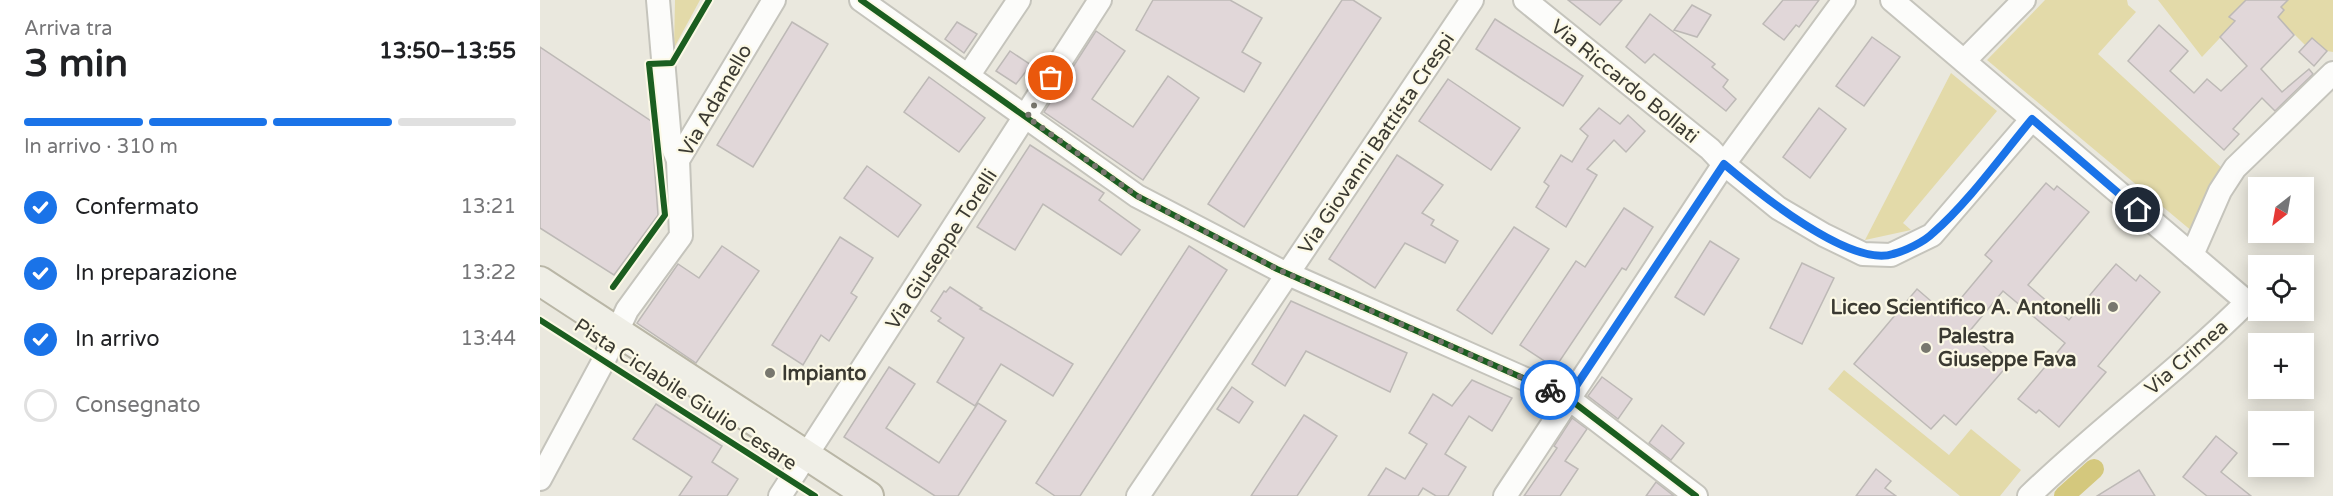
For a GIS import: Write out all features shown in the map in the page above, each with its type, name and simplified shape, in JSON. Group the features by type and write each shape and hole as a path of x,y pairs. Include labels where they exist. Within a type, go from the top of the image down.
{"main road":[{"path":"540,281 869,496"}],"street":[{"path":"658,0 670,141 678,160"},
{"name":"Via Adamello","path":"540,479 627,310 681,236 678,160 774,0"},
{"path":"861,0 1137,196 1288,273 1568,398 1696,496"},
{"path":"968,76 1019,0"},
{"name":"Via Giuseppe Torelli","path":"780,496 1027,117 1100,0"},
{"name":"Via Giovanni Battista Crespi","path":"1138,496 1472,0"},
{"name":"Via Riccardo Bollati","path":"1525,0 1710,149 1724,164 1778,208 1824,236 1863,254 1891,255 1932,235 2032,119"},
{"path":"1504,496 1724,164 1845,0"},
{"path":"1892,0 2192,255 2220,191 2235,168 2333,73"},
{"path":"1964,61 2024,0"},
{"name":"Via Crimea","path":"2030,496 2060,466 2214,335 2247,302 2192,255"}],"shaded area":[{"path":"675,0 700,0 674,48"},
{"path":"2045,0 2127,0 2128,5 2136,12 2098,54 2223,169 2193,232 1987,60"},
{"path":"2158,0 2333,0 2333,52 2327,51 2312,38 2305,45 2285,25 2235,22 2202,57"},
{"path":"1951,73 1997,111 1903,223 1911,230 1865,240"},
{"path":"1844,370 1949,455 1971,429 2021,470 2000,496 1960,496 1828,389"}],"building":[{"path":"1153,0 1230,0 1262,18 1242,52 1261,63 1244,92 1136,30"},
{"path":"1342,0 1353,0 1381,18 1244,227 1208,204"},
{"path":"1568,0 1622,0 1600,25"},
{"path":"1783,0 1819,0 1799,27 1796,25 1784,40 1763,24"},
{"path":"2246,0 2288,0 2281,7 2284,10 2278,17 2294,35 2261,69 2282,92 2309,69 2313,74 2275,111 2262,98 2233,129 2239,134 2224,150 2128,61 2159,25 2188,51 2170,71 2194,93 2207,79 2221,91 2247,66 2220,37 2235,21 2229,17"},
{"path":"1692,5 1711,15 1697,37 1674,30"},
{"path":"1650,14 1715,64 1712,67 1728,80 1723,87 1736,99 1726,111 1654,54 1645,63 1626,47"},
{"path":"1495,19 1583,76 1563,106 1476,49"},
{"path":"792,22 828,44 753,167 717,145"},
{"path":"957,22 977,34 964,53 945,39"},
{"path":"1096,31 1125,51 1092,99 1133,127 1168,76 1199,98 1143,180 1044,112"},
{"path":"1872,37 1900,57 1864,106 1836,86"},
{"path":"2312,38 2327,51 2314,66 2299,52"},
{"path":"540,47 651,121 658,215 614,275 540,228"},
{"path":"1010,51 1031,65 1016,84 996,71"},
{"path":"929,77 985,118 959,152 904,112"},
{"path":"1448,79 1520,128 1491,170 1419,121"},
{"path":"1599,108 1620,124 1628,115 1645,131 1626,152 1614,140 1587,169 1597,175 1566,227 1536,207 1549,186 1544,182 1561,155 1572,162 1588,136 1580,129"},
{"path":"1819,108 1846,129 1810,178 1783,157"},
{"path":"1030,145 1104,193 1099,200 1140,230 1121,255 1043,204 1015,250 977,227"},
{"path":"1397,155 1443,185 1422,213 1434,220 1431,225 1458,241 1445,263 1405,243 1375,288 1329,259"},
{"path":"867,166 921,205 898,237 844,198"},
{"path":"2046,183 2054,190 2057,186 2089,212 2028,285 2069,320 2116,264 2136,281 2140,275 2160,292 2098,366 2106,372 2059,427 2039,410 2036,413 2018,399 2065,343 2003,291 1968,333 2007,366 1956,425 1944,415 1931,429 1854,364 1917,289 1947,315 1992,261 1985,255"},
{"path":"1624,208 1653,227 1626,270 1622,268 1555,368 1520,345 1576,261 1585,267"},
{"path":"1514,227 1549,249 1492,334 1457,310"},
{"path":"840,237 873,258 851,293 857,297 829,341 821,335 803,365 772,345"},
{"path":"1710,241 1739,259 1704,315 1675,297"},
{"path":"722,246 759,271 696,363 637,323 678,264 699,278"},
{"path":"1189,246 1227,270 1080,496 1055,496 1036,483"},
{"path":"1802,263 1834,278 1802,344 1770,328"},
{"path":"950,287 982,308 980,309 1073,364 1053,396 1001,364 975,406 937,382 964,338 938,321 941,318 931,311 944,291 946,292"},
{"path":"1291,301 1407,353 1390,392 1306,351 1285,386 1252,364"},
{"path":"889,367 915,384 886,428 939,463 978,403 1006,421 958,496 935,496 844,437"},
{"path":"1602,377 1632,399 1618,419 1588,396"},
{"path":"1472,380 1512,398 1492,431 1469,416 1445,454 1466,467 1448,496 1436,496 1423,488 1418,496 1368,496 1386,468 1405,479 1427,444 1409,433 1433,394 1452,406"},
{"path":"1232,387 1253,402 1239,423 1217,409"},
{"path":"656,404 722,446 712,462 738,479 727,496 679,496 692,477 633,439"},
{"path":"1304,415 1337,436 1297,496 1251,496"},
{"path":"1572,418 1587,429 1565,461 1578,469 1560,496 1524,496 1557,448 1554,446"},
{"path":"1662,425 1684,443 1671,460 1649,443"},
{"path":"2216,436 2237,453 2221,472 2251,496 2207,496 2183,477"},
{"path":"1876,469 1891,481 1885,488 1896,496 1856,496"},
{"path":"2139,470 2155,496 2097,496"},
{"path":"1656,482 1674,496 1646,496"}],"waterway":[{"path":"2064,496 2094,469"}],"cycle path":[{"path":"613,287 665,215 649,64 672,63 709,0"},
{"path":"861,0 1137,196 1277,269 1568,398 1696,496"},
{"name":"Pista Ciclabile Giulio Cesare","path":"540,320 815,496"}],"way so far":[{"path":"1051,78 1027,117 1137,196 1277,269 1550,390"}],"place":[{"name":"Liceo Scientifico A. Antonelli","path":"2113,307"},
{"name":"Palestra Giuseppe Fava","path":"1926,348"},
{"name":"Impianto","path":"770,373"}],"route":[{"path":"1550,390 1568,398 1724,164 1778,208 1824,236 1863,254 1891,255 1932,235 2032,119 2138,210"}]}
